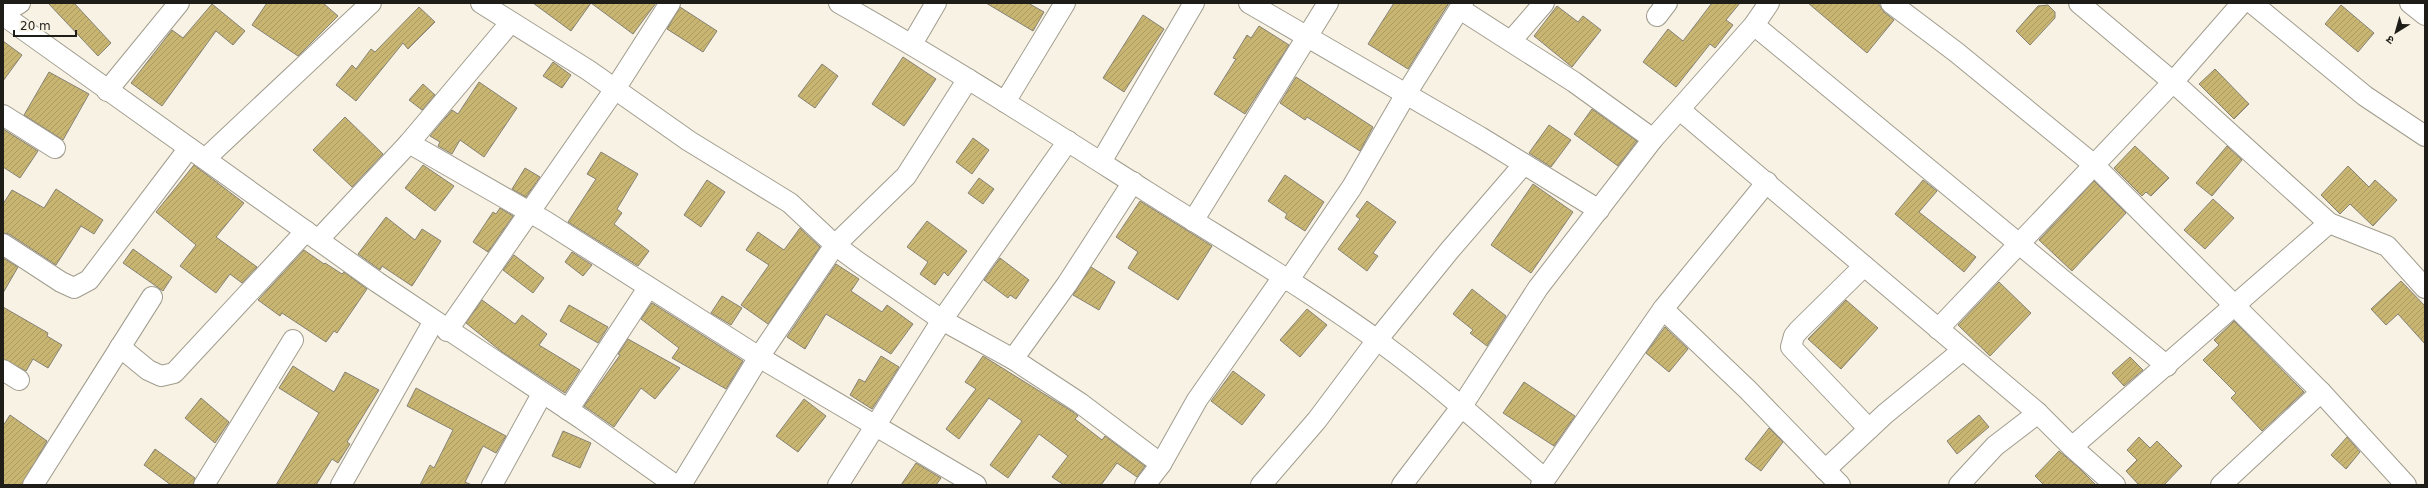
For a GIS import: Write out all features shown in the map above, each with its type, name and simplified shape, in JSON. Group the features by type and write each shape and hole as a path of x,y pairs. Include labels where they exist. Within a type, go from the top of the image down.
{"street":[{"path":"20,3 3,14 107,91 440,326 568,410 675,485"},
{"path":"107,91 178,3"},
{"path":"3,244 61,282 74,288 81,286 89,280 197,154 371,3"},
{"path":"341,485 440,326 530,212 615,89 670,3"},
{"path":"839,3 912,44 1068,141 1285,279 1377,340 1462,406 1543,482 1663,309 1767,182"},
{"path":"912,44 936,3"},
{"path":"1005,102 1065,3"},
{"path":"1101,162 1194,3"},
{"path":"1249,3 1406,94 1599,210"},
{"path":"1193,221 1308,38 1328,3"},
{"path":"1510,41 1544,3"},
{"path":"1402,485 1462,406 1538,288 1653,139 1754,25 1769,3"},
{"path":"1891,3 1956,52 2093,164 2322,392 2406,485"},
{"path":"2079,3 2173,82 2330,223 2387,246 2425,288"},
{"path":"1938,329 2093,164 2173,82 2242,3"},
{"path":"2252,3 2365,96 2425,136"},
{"path":"2410,3 2425,15"},
{"path":"485,4 615,89 689,141 790,204 835,245 942,320 1013,359 1080,403 1161,464"},
{"path":"1145,485 1161,464 1197,400 1352,187 1406,94 1462,6 1510,41 1574,82 1653,139"},
{"path":"120,347 148,370 162,376 174,373 312,235 408,143 511,22"},
{"path":"1754,25 2019,242 2167,366"},
{"path":"681,485 760,357 835,245 906,176 968,79"},
{"path":"1680,110 2038,412 2072,447 2115,485"},
{"path":"3,115 55,148"},
{"path":"838,485 942,320 1068,141"},
{"path":"408,143 530,212 648,288 760,357 874,426 907,443 976,485"},
{"path":"1261,485 1317,420 1377,340 1524,164"},
{"path":"1013,359 1067,284 1133,182"},
{"path":"2072,447 2330,223"},
{"path":"1864,266 1799,330 1794,336 1791,347 1869,429"},
{"path":"568,410 648,288"},
{"path":"33,485 152,297"},
{"path":"1663,309 1748,390 1840,485"},
{"path":"204,485 293,340"},
{"path":"1825,470 1869,429 1963,350"},
{"path":"2221,485 2322,392"},
{"path":"492,485 542,394"},
{"path":"1959,485 1995,446 2038,412"}],"building":[{"path":"48,3 74,3 111,43 98,56"},
{"path":"267,3 323,3 338,16 298,56 252,25"},
{"path":"533,3 591,3 571,31"},
{"path":"591,3 656,3 633,34"},
{"path":"986,3 1028,3 1044,12 1033,31"},
{"path":"1394,3 1449,3 1408,69 1368,44"},
{"path":"1712,3 1740,3 1726,20 1733,25 1715,48 1710,44 1676,87 1643,62 1668,29 1683,41"},
{"path":"1808,3 1878,3 1884,12 1894,20 1867,53"},
{"path":"212,4 245,31 233,45 216,31 162,106 131,83 172,30 183,38"},
{"path":"2048,5 2055,12 2055,18 2030,45 2016,31 2038,6"},
{"path":"2341,5 2374,33 2358,52 2325,24"},
{"path":"1557,6 1578,22 1583,16 1601,30 1572,67 1534,36"},
{"path":"419,7 435,22 408,49 403,43 356,101 336,85 352,65 356,69 371,49 375,52"},
{"path":"680,7 717,31 703,52 667,29"},
{"path":"1143,15 1164,29 1124,92 1103,78"},
{"path":"1259,26 1289,45 1245,114 1214,94 1236,59 1233,58 1247,35 1251,38"},
{"path":"3,41 22,55 3,81"},
{"path":"903,57 936,79 904,126 872,104"},
{"path":"553,62 571,75 562,88 543,76"},
{"path":"822,64 838,76 815,108 798,96"},
{"path":"2215,69 2249,104 2234,119 2199,84"},
{"path":"49,72 89,94 63,140 24,115"},
{"path":"1296,77 1373,127 1360,151 1307,117 1305,120 1280,103"},
{"path":"479,82 517,108 484,157 460,140 452,154 438,146 440,142 430,136 452,110 458,114"},
{"path":"423,84 435,95 422,110 409,100"},
{"path":"1592,109 1637,141 1618,166 1574,134"},
{"path":"345,117 383,154 352,187 313,150"},
{"path":"1549,125 1571,140 1551,167 1529,153"},
{"path":"3,129 38,151 20,178 3,167"},
{"path":"973,138 989,150 972,174 956,162"},
{"path":"2135,146 2169,178 2151,196 2146,192 2142,196 2114,168"},
{"path":"2227,146 2242,160 2212,196 2196,183"},
{"path":"601,152 638,174 617,209 622,213 614,224 649,251 638,266 568,222 596,179 587,174"},
{"path":"194,165 244,203 216,237 257,267 242,283 230,274 216,293 180,266 196,245 156,212"},
{"path":"423,165 454,186 435,211 405,188"},
{"path":"2348,166 2369,187 2375,180 2397,200 2373,226 2350,204 2340,214 2321,195"},
{"path":"525,168 540,177 526,197 512,189"},
{"path":"1285,175 1324,202 1305,231 1285,218 1287,214 1268,201"},
{"path":"979,178 994,189 983,204 968,193"},
{"path":"707,180 725,192 701,227 684,215"},
{"path":"1923,180 1937,191 1919,212 1976,257 1964,272 1895,214"},
{"path":"2094,181 2126,213 2072,271 2039,240"},
{"path":"1533,184 1573,212 1531,273 1491,245"},
{"path":"56,189 103,220 94,234 81,226 56,265 9,234 3,233 3,204 12,190 44,208"},
{"path":"2213,199 2234,218 2205,249 2184,230"},
{"path":"1140,201 1212,246 1178,300 1128,268 1138,252 1116,237"},
{"path":"1367,201 1396,222 1373,253 1378,256 1367,271 1338,249 1360,219 1356,216"},
{"path":"500,208 513,216 488,252 473,242 493,212 496,214"},
{"path":"386,217 415,240 422,229 441,241 412,286 382,266 380,270 358,254"},
{"path":"927,221 967,251 948,276 944,272 935,285 920,274 928,262 907,247"},
{"path":"800,228 820,247 768,324 741,305 769,265 746,250 758,232 784,250"},
{"path":"133,249 172,277 163,291 123,263"},
{"path":"304,250 342,274 344,272 367,289 337,333 334,331 326,342 282,313 280,316 258,300"},
{"path":"572,252 592,265 583,276 565,262"},
{"path":"514,255 544,278 533,293 503,270"},
{"path":"3,258 18,267 3,293"},
{"path":"1000,258 1029,280 1016,299 1010,295 1008,298 984,280"},
{"path":"836,264 859,279 851,291 882,312 887,305 913,324 891,354 826,314 805,349 787,337"},
{"path":"1091,267 1115,282 1099,310 1073,295"},
{"path":"2401,281 2425,306 2425,344 2398,314 2386,325 2371,309"},
{"path":"1999,282 2031,313 1990,356 1958,325"},
{"path":"1472,289 1506,316 1487,346 1470,333 1473,330 1453,314"},
{"path":"722,296 742,308 731,325 711,313"},
{"path":"482,300 515,324 522,315 547,334 539,345 580,370 565,393 502,352 466,323"},
{"path":"1846,300 1878,328 1841,369 1808,339"},
{"path":"652,303 743,361 726,389 672,358 679,348 641,319"},
{"path":"569,305 608,327 598,343 560,321"},
{"path":"3,307 48,333 47,336 62,345 48,368 33,359 26,371 3,359"},
{"path":"1307,309 1327,325 1300,357 1280,340"},
{"path":"2234,321 2304,392 2262,431 2231,398 2236,393 2203,360 2219,345 2214,340"},
{"path":"1665,327 1688,349 1669,372 1646,353"},
{"path":"628,339 680,368 655,399 641,388 614,427 584,406 620,355 618,354"},
{"path":"881,356 899,367 872,409 850,395 859,379 865,382"},
{"path":"983,356 1073,412 1078,416 1075,419 1102,440 1105,436 1145,466 1137,477 1117,463 1101,485 1064,485 1052,477 1068,456 1039,434 1008,478 990,465 1022,421 989,398 959,439 946,429 976,389 965,382"},
{"path":"2130,357 2143,370 2124,386 2112,373"},
{"path":"293,366 334,392 345,372 379,390 347,442 350,444 338,463 332,459 316,485 276,485 319,413 279,388"},
{"path":"1233,371 1265,395 1242,425 1211,401"},
{"path":"1524,382 1575,416 1554,446 1503,413"},
{"path":"416,388 506,436 496,453 483,446 465,482 472,485 420,485 430,465 434,468 453,430 407,406"},
{"path":"201,398 229,422 215,443 185,418"},
{"path":"804,399 826,416 798,452 776,436"},
{"path":"10,415 47,441 22,485 3,485 3,426"},
{"path":"1979,415 1989,427 1957,454 1947,441"},
{"path":"1769,428 1783,442 1761,471 1745,459"},
{"path":"563,431 591,443 580,468 552,456"},
{"path":"2139,437 2150,448 2157,441 2182,466 2164,485 2139,485 2126,471 2137,460 2127,450"},
{"path":"2347,437 2360,452 2346,469 2331,455"},
{"path":"155,449 195,478 193,485 171,485 144,465"},
{"path":"2059,451 2096,485 2044,485 2035,476"},
{"path":"916,463 941,478 936,485 901,485"}]}
